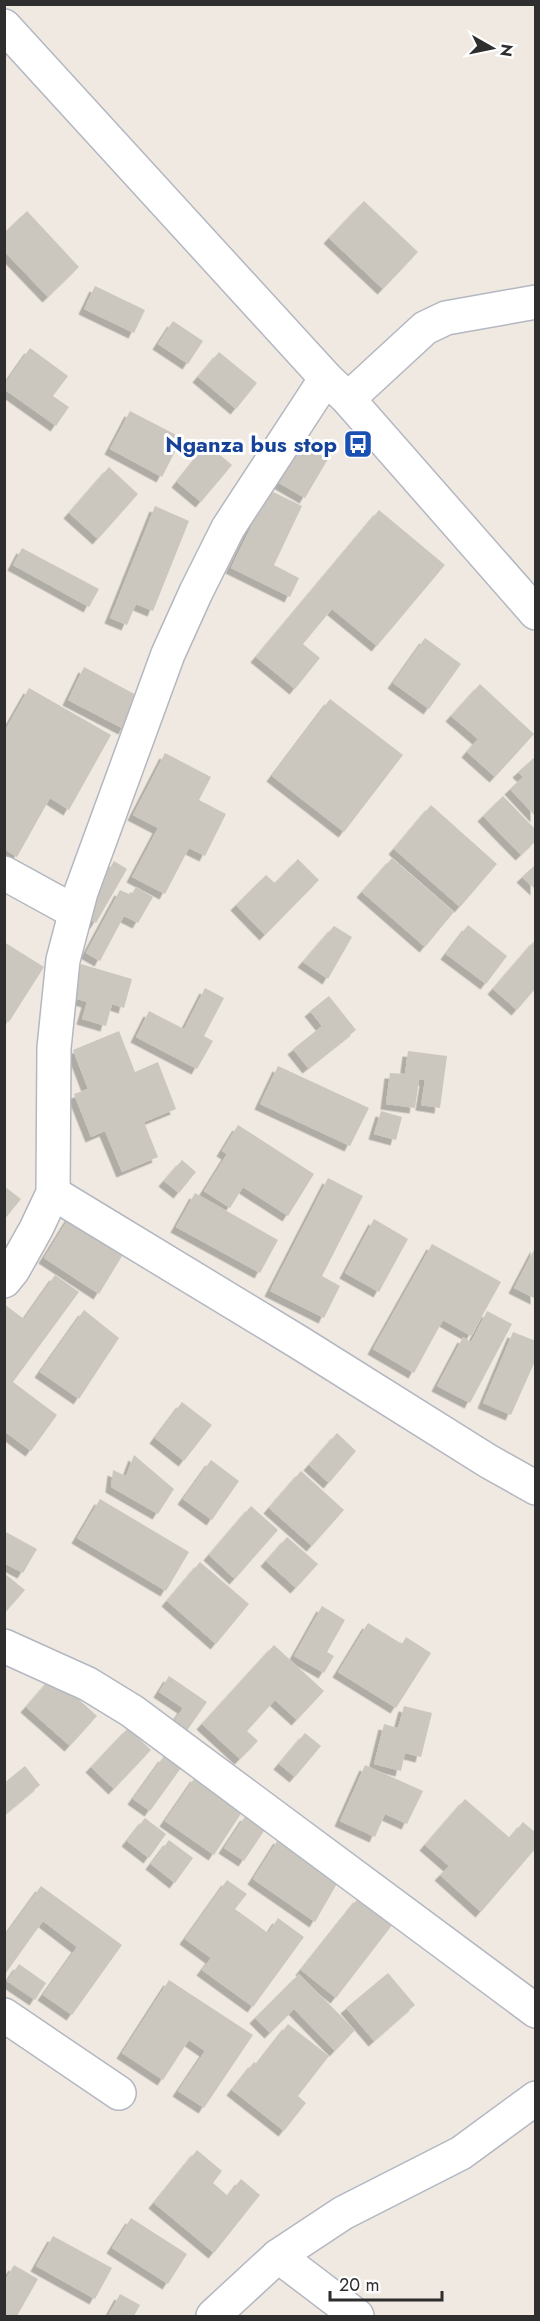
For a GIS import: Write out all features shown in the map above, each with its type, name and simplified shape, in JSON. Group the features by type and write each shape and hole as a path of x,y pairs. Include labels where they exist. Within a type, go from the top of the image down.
{"street":[{"path":"4,26 337,389 536,613"},
{"path":"4,1281 13,1270 36,1229 53,1193 54,1048 63,960 75,912 168,654 228,528 337,389 424,328 446,318 536,302"},
{"path":"4,873 75,912"},
{"path":"53,1193 291,1337 488,1461 536,1488"},
{"path":"4,1646 88,1684 132,1711 536,2011"},
{"path":"4,2015 119,2093"},
{"path":"213,2316 278,2256 342,2213 461,2153 536,2098"},
{"path":"278,2256 357,2316"}],"building":[{"path":"364,201 418,252 383,289 329,238"},
{"path":"27,211 79,267 48,297 4,251 4,233"},
{"path":"95,286 145,310 134,333 84,309"},
{"path":"173,321 203,341 188,364 158,344"},
{"path":"30,348 68,376 53,396 69,407 56,426 4,389 4,385"},
{"path":"219,352 257,383 236,409 198,377"},
{"path":"130,411 182,438 162,477 110,449"},
{"path":"296,441 328,459 305,498 274,480"},
{"path":"207,444 232,465 201,502 177,482"},
{"path":"109,467 138,494 98,539 69,513"},
{"path":"269,490 302,506 274,565 299,578 290,597 231,568"},
{"path":"155,506 189,521 153,611 136,604 127,625 110,618"},
{"path":"379,510 445,565 377,646 332,609 303,644 320,658 295,689 256,657"},
{"path":"22,548 99,589 89,607 13,565"},
{"path":"425,638 461,664 429,709 393,683"},
{"path":"84,667 140,697 124,729 68,700"},
{"path":"480,684 534,734 495,777 467,752 478,739 451,716"},
{"path":"29,688 111,735 69,810 50,798 17,857 4,849 4,732"},
{"path":"330,699 403,755 344,832 272,776"},
{"path":"165,753 211,777 199,800 226,814 205,856 189,848 165,894 132,877 158,828 133,815"},
{"path":"536,756 536,817 510,789 523,777 518,772"},
{"path":"503,796 536,830 536,841 521,855 483,816"},
{"path":"431,805 497,864 460,907 394,849"},
{"path":"392,858 454,912 425,947 362,892"},
{"path":"298,859 319,880 265,935 236,905 266,875 275,883"},
{"path":"114,861 127,869 96,923 83,915"},
{"path":"536,864 536,890 522,877"},
{"path":"136,887 153,897 138,923 124,916 100,961 86,953 120,890 131,895"},
{"path":"468,925 507,956 486,984 446,954"},
{"path":"334,926 352,937 328,979 303,962"},
{"path":"536,939 536,988 517,1010 493,989"},
{"path":"4,942 44,967 9,1022 4,1019"},
{"path":"81,964 132,979 124,1008 112,1004 106,1026 82,1019 87,1002 71,997"},
{"path":"205,988 224,998 204,1036 213,1041 197,1069 136,1037 149,1011 184,1029"},
{"path":"329,996 356,1030 308,1068 293,1049 322,1026 310,1011"},
{"path":"119,1031 135,1072 158,1062 176,1109 144,1122 158,1157 122,1172 105,1131 91,1137 74,1094 88,1089 73,1050"},
{"path":"408,1051 447,1056 440,1108 421,1105 425,1080 419,1080 415,1108 386,1104 390,1073 405,1074"},
{"path":"278,1066 369,1108 350,1146 260,1104"},
{"path":"381,1111 402,1117 396,1140 374,1134"},
{"path":"238,1125 314,1174 288,1216 243,1187 230,1208 204,1191 227,1154 222,1151"},
{"path":"182,1160 196,1172 179,1193 164,1181"},
{"path":"328,1178 363,1196 322,1276 340,1286 324,1318 270,1291"},
{"path":"4,1186 21,1199 4,1220"},
{"path":"195,1193 278,1240 260,1273 176,1227"},
{"path":"72,1213 127,1248 99,1294 44,1258"},
{"path":"374,1219 408,1239 379,1292 345,1273"},
{"path":"432,1244 501,1282 471,1336 443,1320 414,1373 373,1349"},
{"path":"536,1246 536,1299 514,1288"},
{"path":"55,1275 79,1292 13,1382 57,1415 31,1451 4,1431 4,1304 24,1319"},
{"path":"84,1310 119,1338 79,1399 40,1372"},
{"path":"487,1311 512,1324 470,1403 437,1386 463,1337 471,1342"},
{"path":"513,1332 536,1341 536,1359 511,1415 483,1403"},
{"path":"182,1402 212,1425 184,1461 155,1438"},
{"path":"337,1433 356,1451 329,1483 309,1465"},
{"path":"134,1455 174,1489 158,1514 111,1487 113,1470 126,1476"},
{"path":"211,1460 239,1481 212,1520 183,1499"},
{"path":"301,1471 344,1510 312,1546 269,1508"},
{"path":"100,1499 189,1552 166,1591 77,1538"},
{"path":"251,1506 278,1530 235,1579 209,1555"},
{"path":"4,1531 37,1549 23,1573 4,1563"},
{"path":"287,1537 318,1564 296,1588 266,1561"},
{"path":"200,1562 249,1604 216,1644 167,1601"},
{"path":"4,1573 25,1590 4,1614"},
{"path":"322,1606 345,1620 327,1652 334,1656 324,1673 294,1656"},
{"path":"368,1623 402,1644 406,1637 431,1653 396,1708 338,1672"},
{"path":"274,1645 324,1691 297,1720 275,1700 247,1731 258,1741 240,1759 202,1724"},
{"path":"53,1676 97,1716 70,1746 26,1707"},
{"path":"169,1676 207,1702 186,1732 173,1722 183,1708 159,1692"},
{"path":"404,1706 432,1713 421,1757 405,1753 401,1771 374,1764 384,1724 398,1728"},
{"path":"128,1728 151,1750 114,1789 91,1767"},
{"path":"305,1733 321,1746 295,1777 279,1764"},
{"path":"164,1756 181,1768 150,1811 133,1799"},
{"path":"365,1765 423,1791 407,1824 385,1814 375,1837 340,1821"},
{"path":"25,1766 40,1785 4,1815 4,1783"},
{"path":"196,1776 244,1809 214,1855 165,1821"},
{"path":"465,1799 510,1838 523,1822 536,1833 536,1848 481,1912 440,1875 449,1866 425,1845"},
{"path":"246,1815 266,1828 244,1861 224,1848"},
{"path":"145,1818 166,1834 149,1858 127,1841"},
{"path":"279,1838 339,1880 315,1922 253,1879"},
{"path":"169,1840 193,1858 175,1883 151,1864"},
{"path":"227,1880 247,1894 235,1909 268,1933 278,1918 304,1937 253,2007 202,1970 211,1958 185,1939"},
{"path":"41,1886 122,1945 72,2015 43,1995 77,1947 43,1921 6,1973 4,1972 4,1937"},
{"path":"359,1897 393,1924 336,1998 301,1970"},
{"path":"19,1964 46,1983 35,2000 7,1981"},
{"path":"388,1973 415,2005 374,2041 346,2008"},
{"path":"299,1974 355,2030 335,2051 294,2009 270,2033 255,2018"},
{"path":"169,1980 253,2035 204,2108 178,2091 205,2051 189,2040 163,2080 122,2053"},
{"path":"288,2024 329,2056 298,2096 306,2103 284,2131 232,2090 254,2062 257,2064"},
{"path":"197,2150 222,2171 213,2183 228,2196 241,2179 260,2195 214,2253 154,2203"},
{"path":"131,2218 187,2254 168,2284 112,2248"},
{"path":"53,2236 112,2268 95,2299 36,2266"},
{"path":"14,2265 38,2279 17,2316 4,2316 4,2282"},
{"path":"120,2294 140,2305 134,2316 108,2316"}],"place":[{"name":"Nganza bus stop","path":"358,444"}]}
